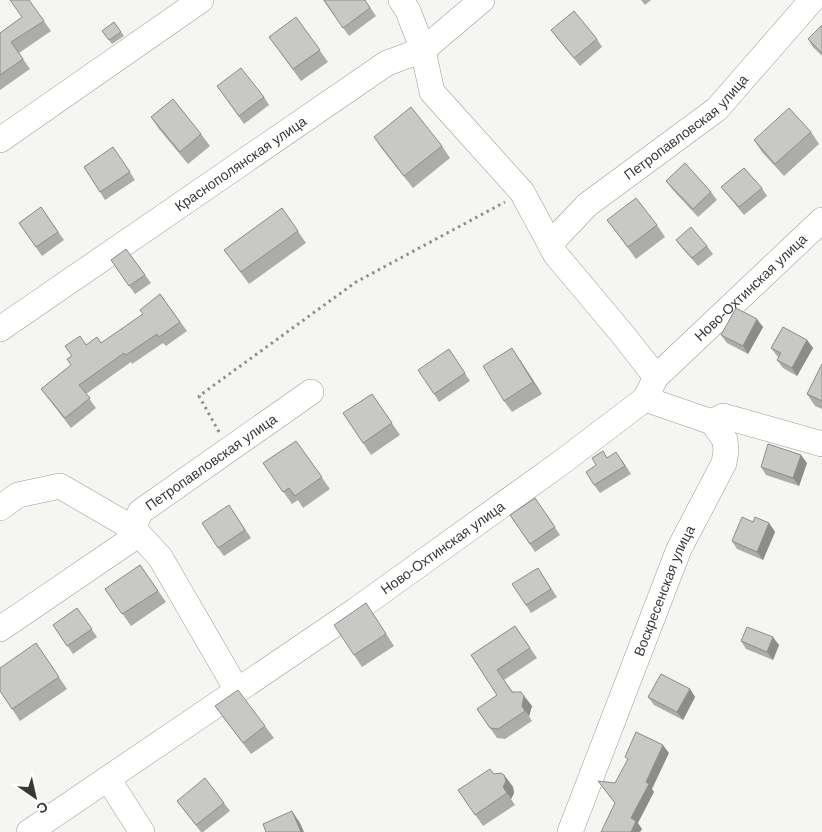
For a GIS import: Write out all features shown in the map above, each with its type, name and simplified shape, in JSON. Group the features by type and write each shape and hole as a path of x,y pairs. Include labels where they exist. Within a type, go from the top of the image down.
{"street":[{"path":"0,140 201,0"},
{"path":"401,0 408,11 423,50 432,92 522,192 556,255 656,377"},
{"name":"Краснополянская улица","path":"0,329 388,63 423,50 482,0"},
{"name":"Петропавловская улица","path":"550,244 587,205 717,109 812,0"},
{"name":"Ново-Охтинская улица","path":"29,832 356,610 562,462 645,399 656,377 822,220"},
{"name":"Петропавловская улица","path":"0,629 129,541 140,512 311,392"},
{"path":"645,399 712,422 723,416 822,444"},
{"name":"Воскресенская улица","path":"570,832 679,549 724,463 725,440 712,422"},
{"path":"0,508 18,495 60,486 134,529 160,557 237,690"},
{"path":"108,779 142,832"}],"path":[{"path":"229,450 199,396 356,282 522,192"}],"building":[{"path":"10,0 29,0 44,21 11,42 23,59 0,75 0,33 22,17"},
{"path":"324,0 365,0 370,8 343,28"},
{"path":"574,11 597,39 574,58 551,30"},
{"path":"296,17 320,50 293,69 269,37"},
{"path":"114,22 121,32 109,40 102,31"},
{"path":"822,25 822,53 808,39"},
{"path":"241,68 264,97 239,116 217,86"},
{"path":"173,99 201,134 180,152 151,117"},
{"path":"411,107 442,146 404,176 374,137"},
{"path":"789,108 811,132 775,164 754,140"},
{"path":"113,147 130,172 100,192 84,167"},
{"path":"685,163 711,192 693,209 666,181"},
{"path":"744,168 762,188 739,207 721,187"},
{"path":"636,198 657,225 628,247 607,220"},
{"path":"41,207 58,232 36,247 19,223"},
{"path":"282,208 298,231 241,272 224,250"},
{"path":"691,227 707,246 692,258 676,240"},
{"path":"126,249 145,275 129,286 111,260"},
{"path":"160,294 180,322 159,337 157,334 126,355 124,353 79,385 90,398 65,418 41,389 71,365 67,359 72,356 65,346 80,336 86,345 97,337 101,343 143,314 140,310"},
{"path":"736,308 757,319 743,346 721,335"},
{"path":"783,327 807,340 792,368 777,360 781,353 771,348"},
{"path":"512,348 533,382 504,401 483,366"},
{"path":"449,349 465,373 434,394 418,370"},
{"path":"822,364 822,401 807,394"},
{"path":"372,394 392,423 363,443 343,413"},
{"path":"296,441 322,477 295,496 289,488 283,492 263,463"},
{"path":"768,444 801,455 793,478 761,467"},
{"path":"603,451 607,458 616,452 625,466 594,485 586,472 596,465 592,458"},
{"path":"535,498 555,527 530,544 510,515"},
{"path":"229,505 245,530 218,548 202,523"},
{"path":"742,517 753,522 755,517 769,523 757,552 732,541"},
{"path":"140,565 158,591 122,614 105,589"},
{"path":"538,568 551,589 526,605 512,584"},
{"path":"366,603 386,634 354,655 334,625"},
{"path":"77,608 92,629 67,646 53,625"},
{"path":"515,626 530,648 497,670 512,692 521,692 524,696 522,706 525,711 498,729 490,728 477,709 497,695 471,655"},
{"path":"747,627 773,637 767,652 741,641"},
{"path":"36,643 59,677 12,709 0,691 0,668"},
{"path":"661,674 690,689 677,712 648,697"},
{"path":"238,690 265,726 243,743 215,706"},
{"path":"636,732 663,745 646,782 649,784 631,818 636,821 631,832 601,832 615,803 598,781 615,783 628,759 625,757"},
{"path":"490,769 494,774 501,773 504,775 506,781 503,787 507,793 475,815 458,790"},
{"path":"205,778 224,803 196,825 177,801"},
{"path":"292,811 301,832 266,832 263,824"}]}
